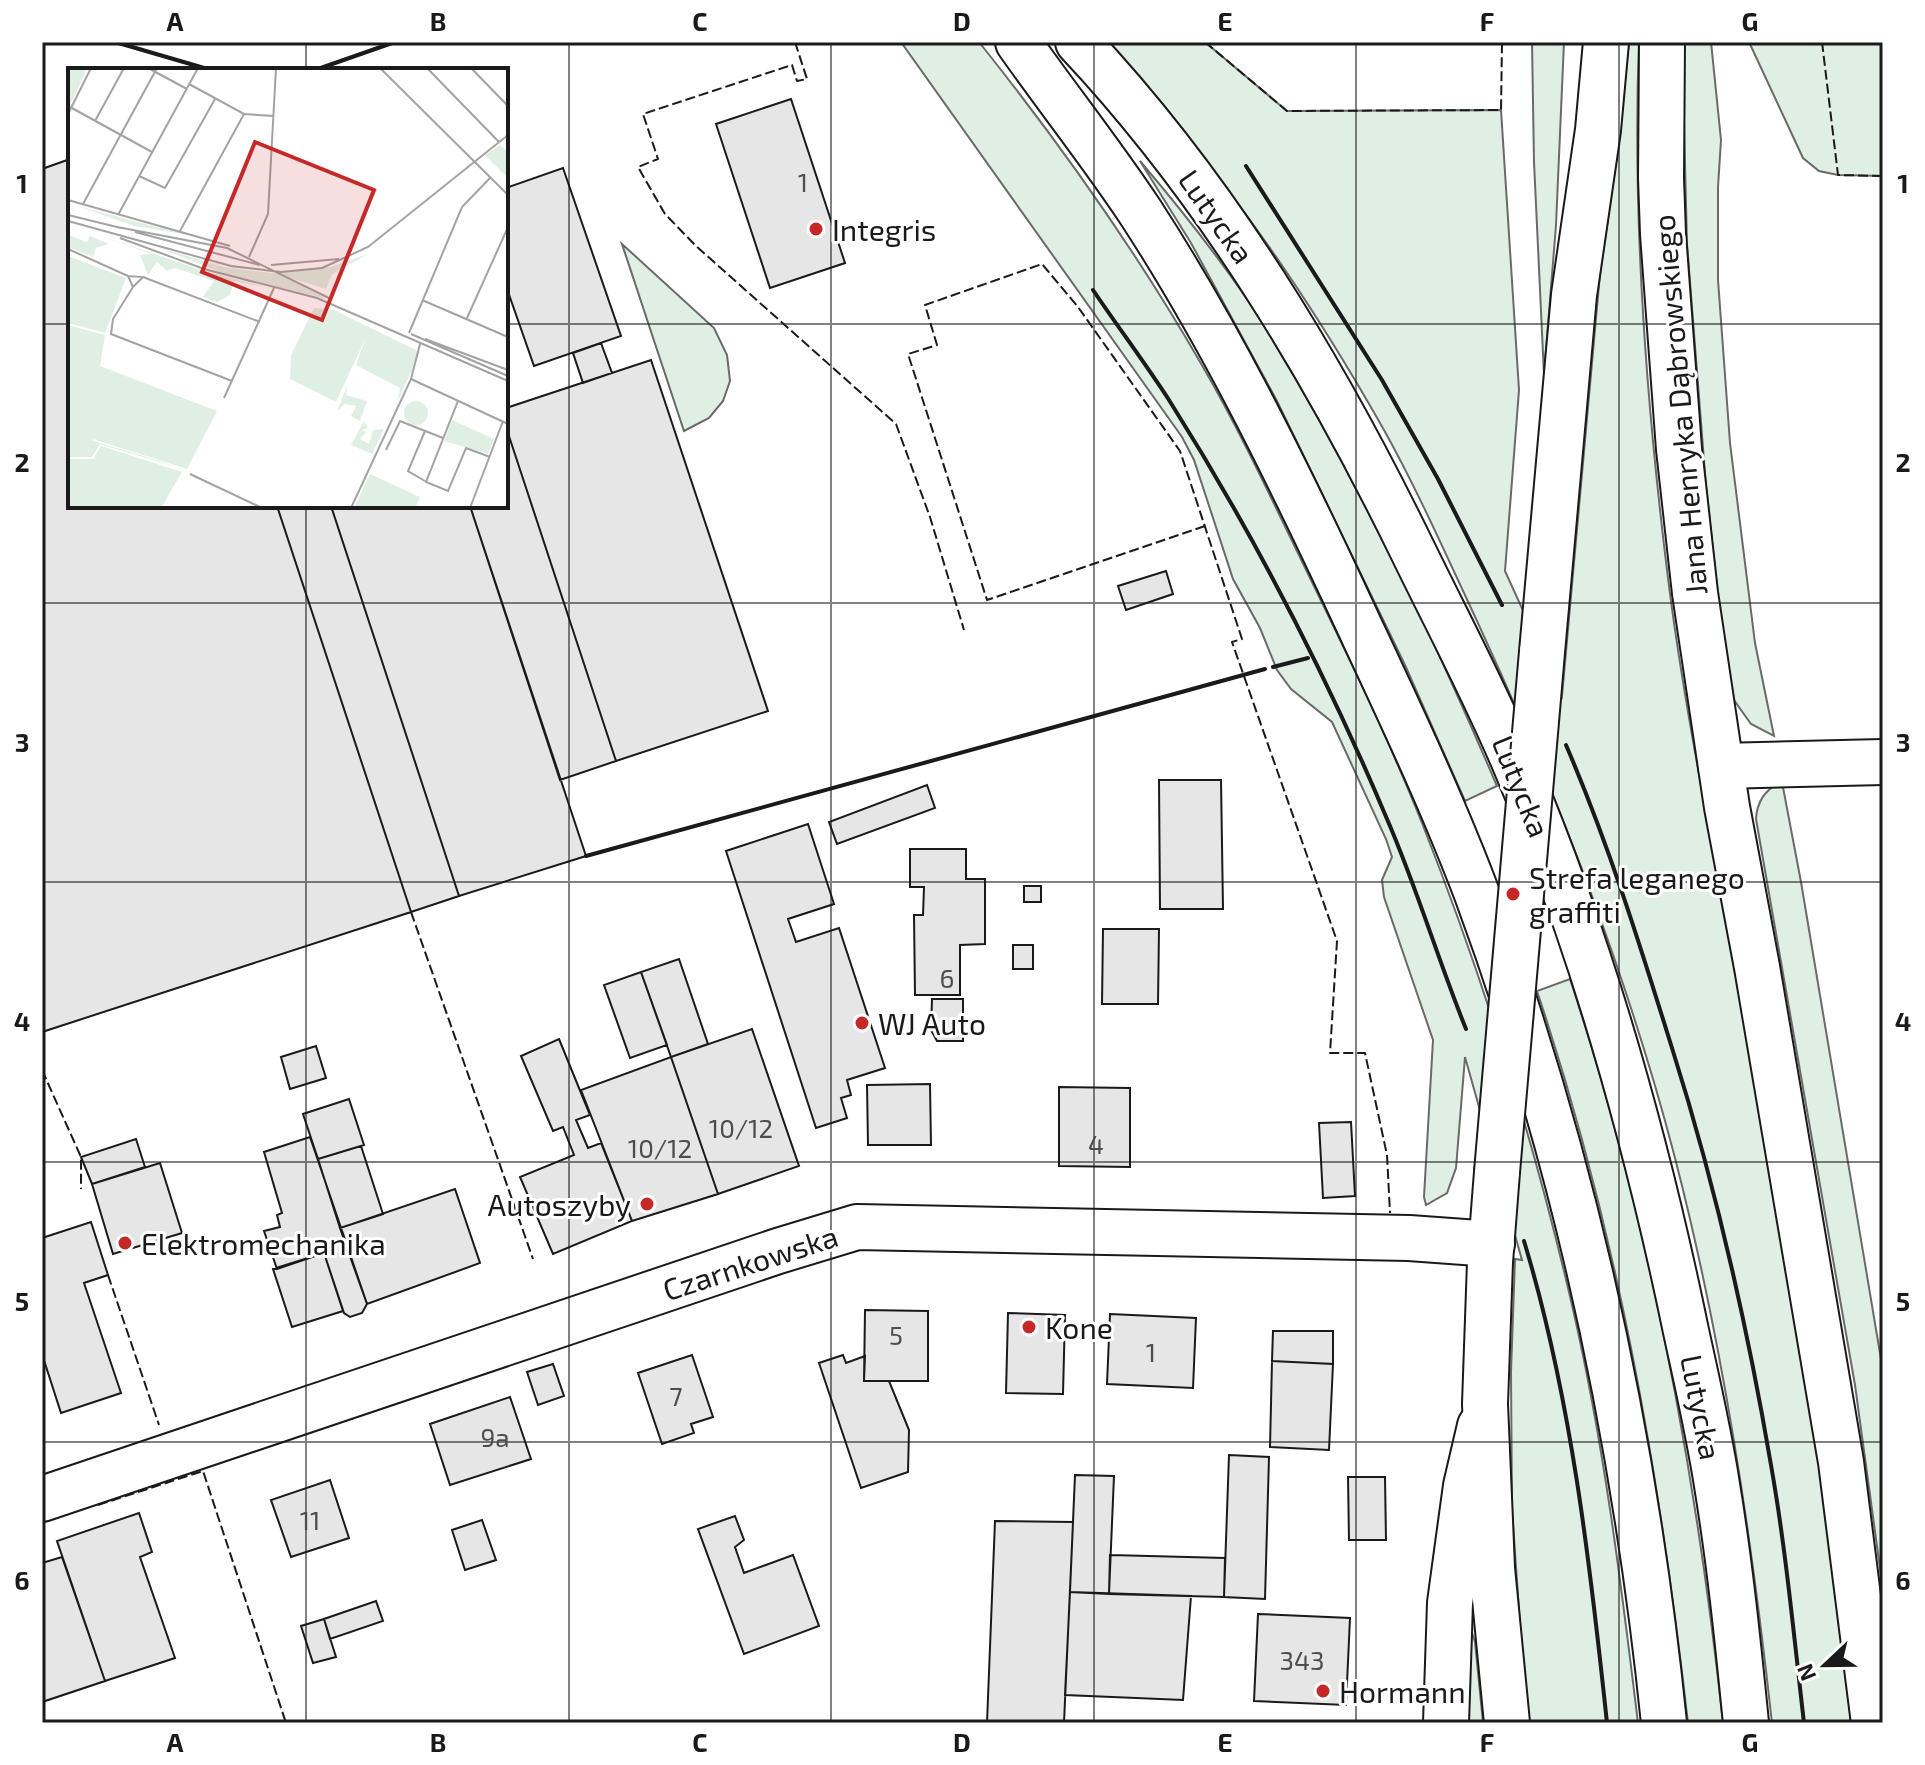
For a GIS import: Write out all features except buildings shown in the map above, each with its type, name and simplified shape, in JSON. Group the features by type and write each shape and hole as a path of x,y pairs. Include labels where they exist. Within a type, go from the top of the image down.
{"main road":[{"name":"Lutycka","path":"1018,42 1141,213 1242,387 1357,621 1440,803 1476,891 1538,1074 1593,1277 1633,1481 1664,1723"},
{"name":"Lutycka","path":"1078,42 1126,95 1182,165 1254,268 1313,364 1393,509 1521,778 1585,951 1653,1178 1717,1484 1746,1723"},
{"path":"1507,1723 1492,1568 1485,1404 1492,1244 1574,295 1598,130 1606,42"},
{"name":"Jana Henryka Dąbrowskiego","path":"1662,42 1661,192 1673,377 1695,593 1721,766 1841,1462 1874,1723"},
{"path":"1721,766 1883,762"},
{"name":"Czarnkowska","path":"42,1499 857,1227 1394,1238 1492,1244"},
{"path":"1446,1723 1450,1603 1466,1486 1485,1404"}],"green space":[{"path":"901,42 979,42 1097,200 1178,324 1232,419 1396,761 1445,882 1487,1001 1557,1244 1583,1357 1602,1461 1638,1723 1529,1723 1512,1509 1511,1372 1515,1259 1522,1260 1465,1057 1456,1168 1447,1193 1426,1205 1433,1040 1384,897 1382,880 1392,857 1386,839 1332,722 1291,689 1277,670 1260,628 1233,579 1194,460 1182,437"},
{"path":"1101,42 1205,42 1287,111 1501,110 1519,390 1505,571 1562,696 1600,274 1629,42 1639,42 1639,243 1647,378 1668,578 1688,714 1798,1330 1828,1526 1851,1723 1772,1723 1734,1439 1707,1298 1675,1158 1612,952 1562,818 1507,686 1409,477 1317,318 1227,190"},
{"path":"1532,42 1564,42 1556,225 1544,375 1534,162"},
{"path":"1682,42 1711,42 1721,140 1718,280 1730,443 1755,643 1774,736 1751,724 1734,700 1721,623 1706,486 1687,244"},
{"path":"1749,42 1883,42 1883,176 1838,175 1819,171 1803,158"},
{"path":"1140,161 1223,265 1301,385 1391,554 1497,786 1465,801 1405,665 1277,401 1191,243"},
{"path":"622,244 714,328 727,355 730,381 723,401 709,418 684,431"},
{"path":"1782,782 1883,1371 1883,1590 1855,1385 1756,819 1763,796"},
{"path":"1570,979 1624,1162 1666,1347 1699,1534 1723,1723 1688,1723 1664,1536 1632,1353 1591,1172 1537,991"},
{"path":"1471,1630 1475,1642 1483,1723 1464,1723"}],"fence":[{"path":"795,42 807,79 797,81 792,65 643,114 658,159 638,167 665,214 696,246 896,424 930,517 964,630"},
{"path":"1205,42 1287,111 1501,110 1502,42"},
{"path":"1822,42 1838,175 1883,176"},
{"path":"1205,526 987,600 908,354 937,345 925,305 1042,264 1078,307 1180,451 1242,639 1232,642 1337,941 1330,1053 1365,1053 1387,1155 1390,1213"},
{"path":"411,912 533,1259"},
{"path":"42,1070 81,1157 81,1189"},
{"path":"108,1275 159,1425"},
{"path":"98,1505 203,1471 286,1723"}],"wall":[{"path":"115,42 204,68"},
{"path":"321,68 395,42"},
{"path":"1246,166 1382,380 1438,479 1502,605"},
{"path":"1093,290 1200,450 1287,605 1364,765 1398,845 1466,1029"},
{"path":"1273,667 1308,658"},
{"path":"586,856 1265,669"},
{"path":"1566,745 1610,858 1648,971 1688,1099 1729,1255 1762,1412 1776,1497 1804,1723"},
{"path":"1524,1241 1554,1359 1577,1480 1607,1723"}],"place":[{"name":"Integris","path":"816,229"},
{"name":"Strefa leganego graffiti","path":"1513,894"},
{"name":"WJ Auto","path":"862,1023"},
{"name":"Autoszyby","path":"647,1204"},
{"name":"Elektromechanika","path":"125,1243"},
{"name":"Kone","path":"1029,1327"},
{"name":"Hormann","path":"1323,1691"}]}
